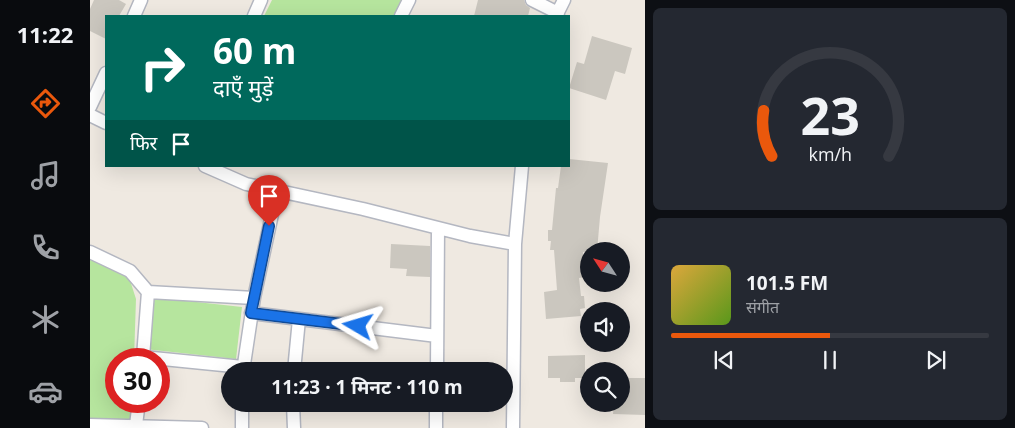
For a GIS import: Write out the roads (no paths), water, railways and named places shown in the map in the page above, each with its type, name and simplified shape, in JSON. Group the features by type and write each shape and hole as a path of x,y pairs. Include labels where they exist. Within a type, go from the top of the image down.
{"street":[{"path":"134,15 141,0"},
{"path":"254,15 261,0"},
{"path":"402,15 409,0"},
{"path":"532,0 557,14 564,0"},
{"path":"90,107 105,75"},
{"path":"90,115 105,122"},
{"path":"207,167 246,184 363,209 470,236 515,244"},
{"path":"513,428 515,244 522,167"},
{"path":"244,362 251,313 277,191"},
{"path":"437,362 438,228"},
{"path":"90,252 130,271 148,292 144,348"},
{"path":"148,292 254,298"},
{"path":"251,313 438,336"},
{"path":"295,362 299,319"},
{"path":"170,361 221,367"},
{"path":"242,412 242,428"},
{"path":"293,412 294,428"},
{"path":"436,412 436,428"},
{"path":"136,425 138,413"},
{"path":"90,425 202,428"}]}
